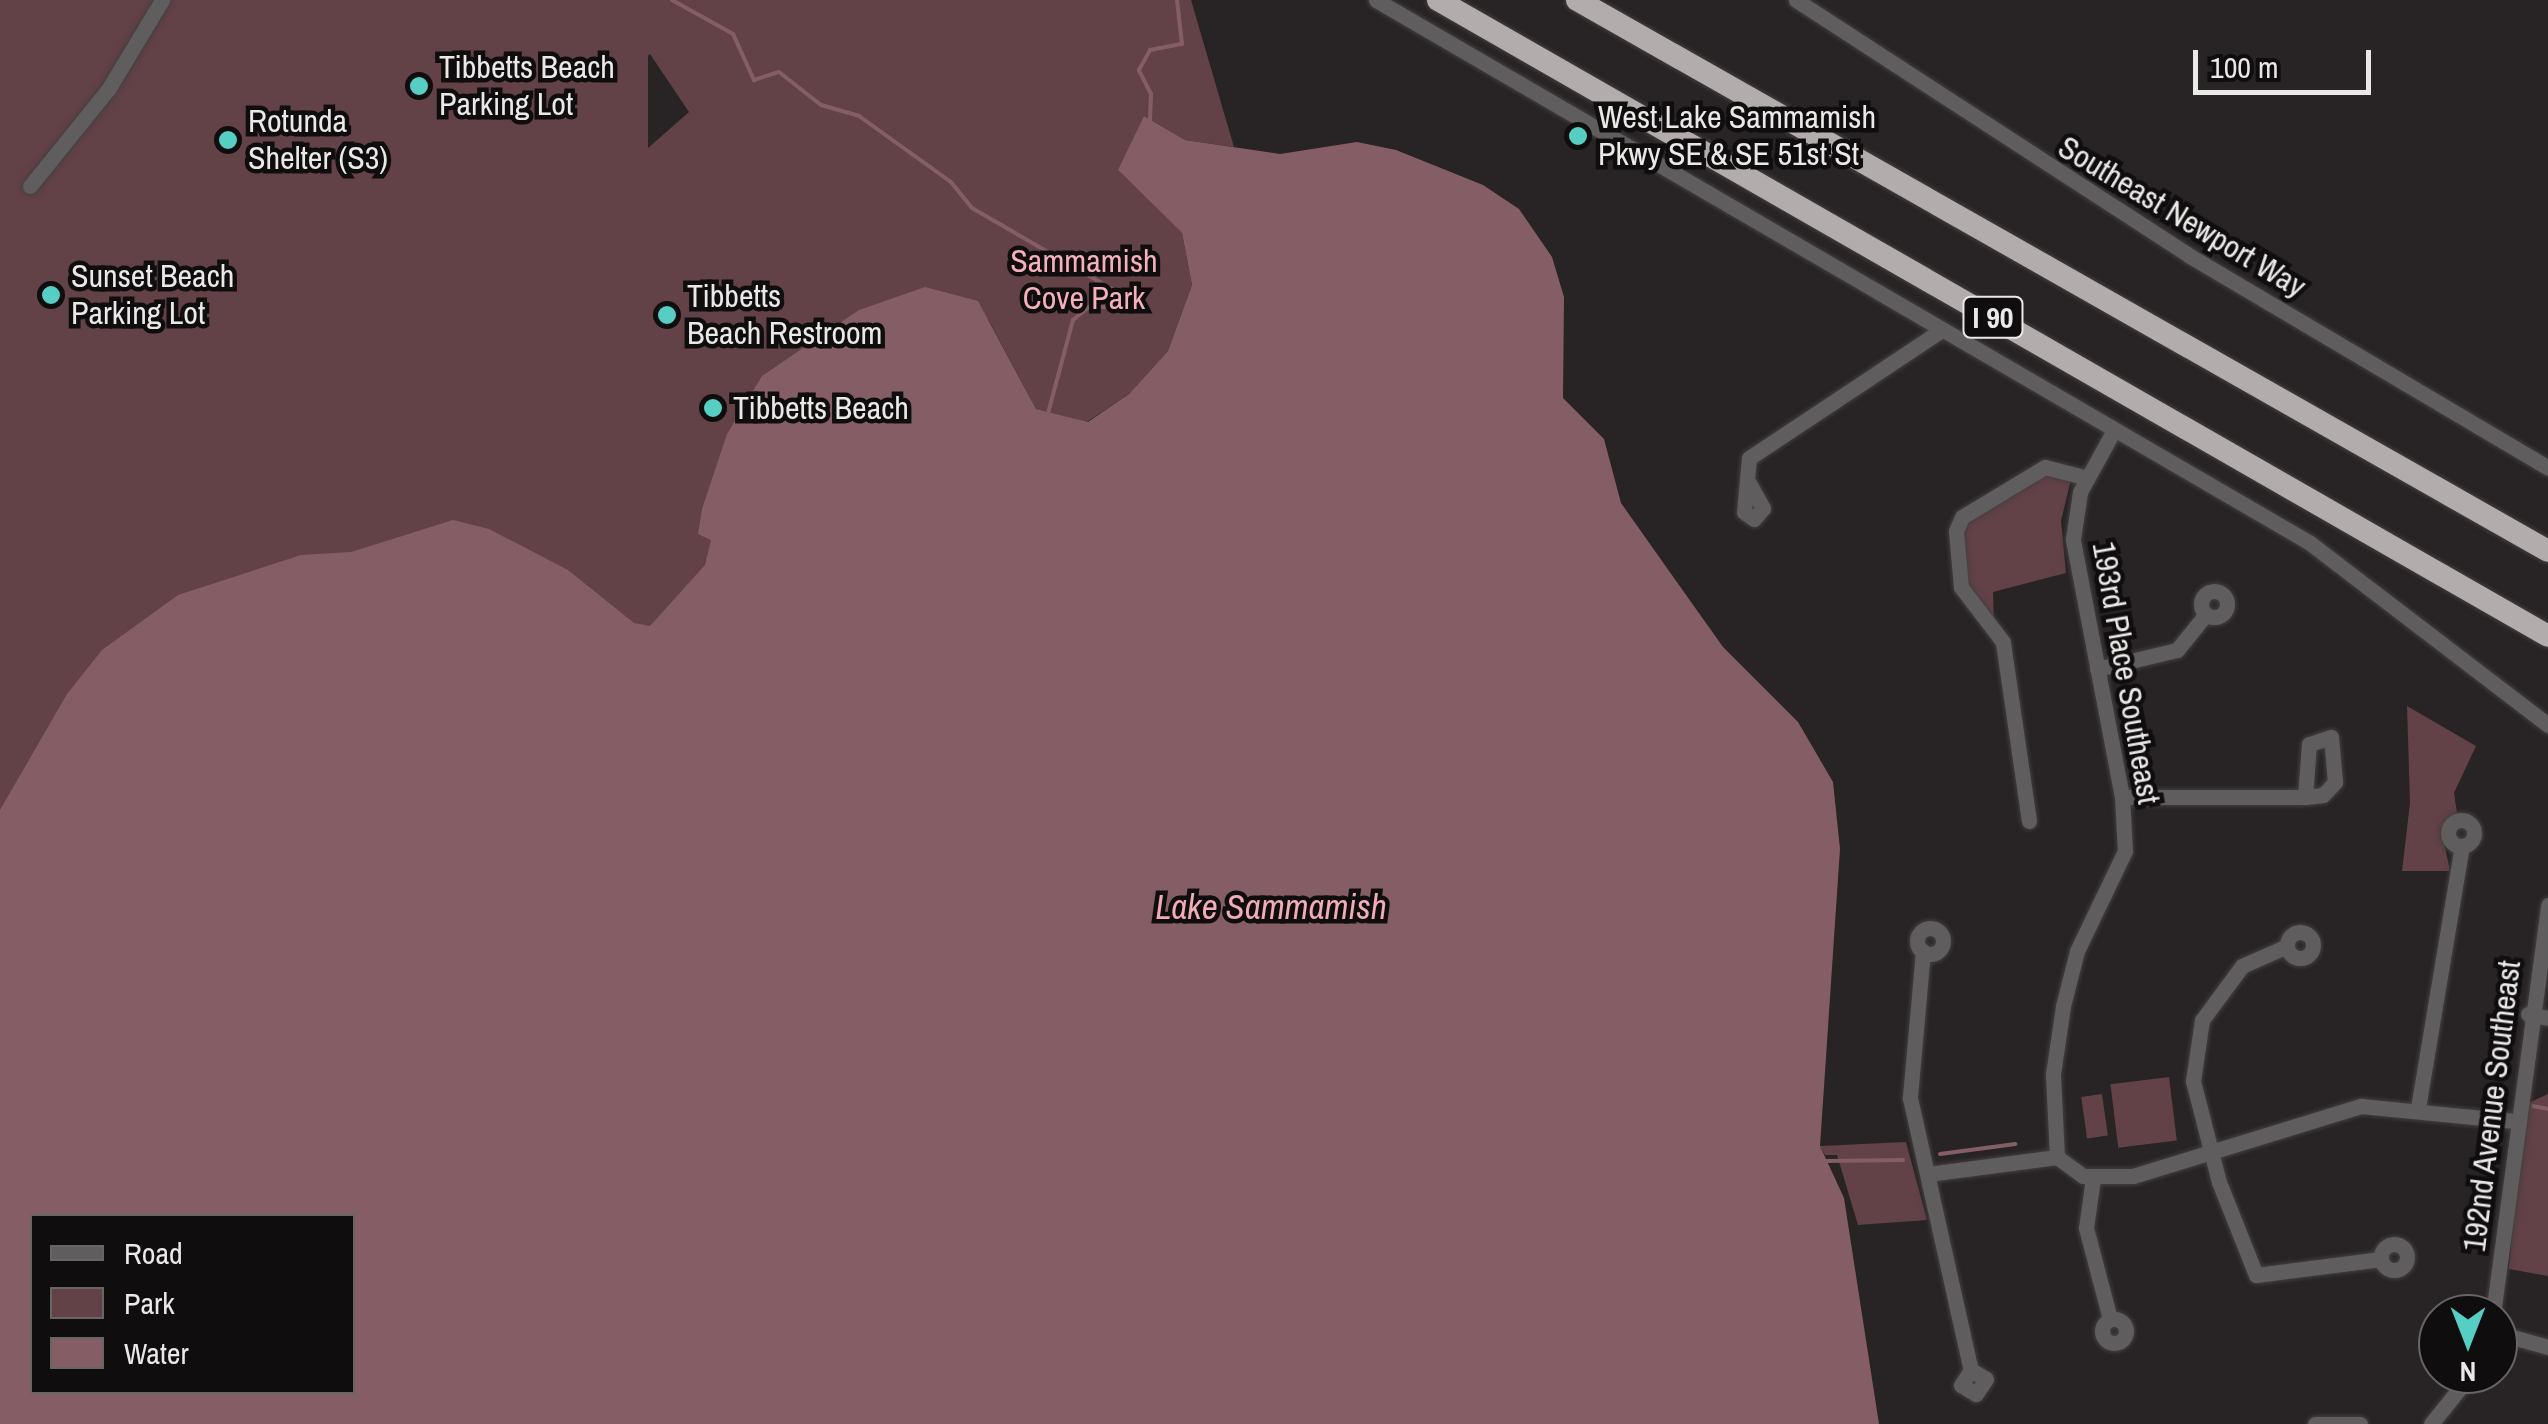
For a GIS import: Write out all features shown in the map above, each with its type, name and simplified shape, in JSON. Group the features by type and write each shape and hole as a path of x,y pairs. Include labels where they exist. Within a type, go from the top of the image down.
{"highway":[{"name":"I 90","path":"1438,0 2548,636"},
{"name":"I 90","path":"1577,0 2548,551"}],"street":[{"path":"30,186 109,88 162,0"},
{"path":"1376,0 1788,244 2346,566 2548,725"},
{"name":"Southeast Newport Way","path":"1796,0 2190,256 2548,468"},
{"path":"1749,483 1749,458 1940,331"},
{"name":"193rd Place Southeast","path":"2057,1157 2056,1039 2077,951 2125,851 2122,797 2073,539 2088,478 2113,432"},
{"path":"2029,820 2002,642 1958,580 1956,531 1962,517 2045,468 2088,478"},
{"path":"2097,668 2176,650 2206,614"},
{"path":"2122,797 2304,797"},
{"path":"2418,1108 2462,846"},
{"name":"192nd Avenue Southeast","path":"2495,1294 2528,1014 2548,905"},
{"path":"2287,946 2242,966 2202,1020 2193,1081 2211,1154 2256,1275 2381,1260"},
{"path":"1923,951 1908,1076 1971,1370"},
{"path":"2528,1014 2548,1018"},
{"path":"1928,1174 2057,1157 2093,1178 2147,1174 2340,1108 2418,1108 2514,1121"},
{"path":"2093,1178 2086,1228 2110,1320"},
{"path":"2518,1339 2548,1346"},
{"path":"2431,1424 2455,1394"},
{"path":"2315,1424 2360,1424"}],"green space":[{"name":"Sammamish Cove Park","path":"0,0 1191,0 1234,147 1185,140 1144,116 1119,171 1182,233 1192,285 1168,351 1129,394 1087,422 1036,409 988,319 776,572 0,940","holes":["650,54 689,112 648,148"]},
{"path":"2045,467 2073,471 2061,521 2066,573 1993,592 1994,625 1966,594 1962,517"},
{"path":"2407,706 2476,746 2454,793 2457,813 2441,828 2450,871 2402,871 2410,803"},
{"path":"2169,1077 2177,1141 2118,1148 2110,1084"},
{"path":"2102,1094 2108,1136 2087,1139 2081,1097"},
{"path":"2548,1094 2548,1276 2509,1269 2524,1105"},
{"path":"1906,1142 1927,1220 1858,1225 1837,1155 1825,1155 1820,1146"}],"water":[{"name":"Lake Sammamish","path":"1144,116 1185,140 1280,154 1357,142 1396,150 1483,185 1519,209 1552,257 1564,297 1563,398 1604,439 1621,503 1723,647 1798,722 1833,782 1840,849 1820,1146 1844,1198 1879,1424 0,1424 0,810 67,694 102,650 178,595 301,555 351,552 453,520 489,529 568,570 634,623 650,626 705,565 711,540 698,534 702,509 727,434 762,376 859,310 925,287 978,301 1036,409 1088,422 1129,394 1168,351 1192,285 1182,233 1118,170"}],"waterway":[{"path":"672,0 733,34 754,80 779,72 821,105 859,116 951,182 972,208 1112,289 1113,307 1089,307 1073,320 1048,413"},
{"path":"1150,121 1151,94 1139,70 1150,50 1182,44 1177,0"},
{"path":"2533,1106 2548,1109"},
{"path":"1940,1154 2015,1144"},
{"path":"1824,1161 1903,1160"}],"place":[{"name":"Tibbetts Beach Parking Lot","path":"419,86"},
{"name":"West Lake Sammamish Pkwy SE & SE 51st St","path":"1578,136"},
{"name":"Rotunda Shelter (S3)","path":"228,140"},
{"name":"Sunset Beach Parking Lot","path":"51,295"},
{"name":"Tibbetts Beach Restroom","path":"667,315"},
{"name":"Tibbetts Beach","path":"713,408"}]}
